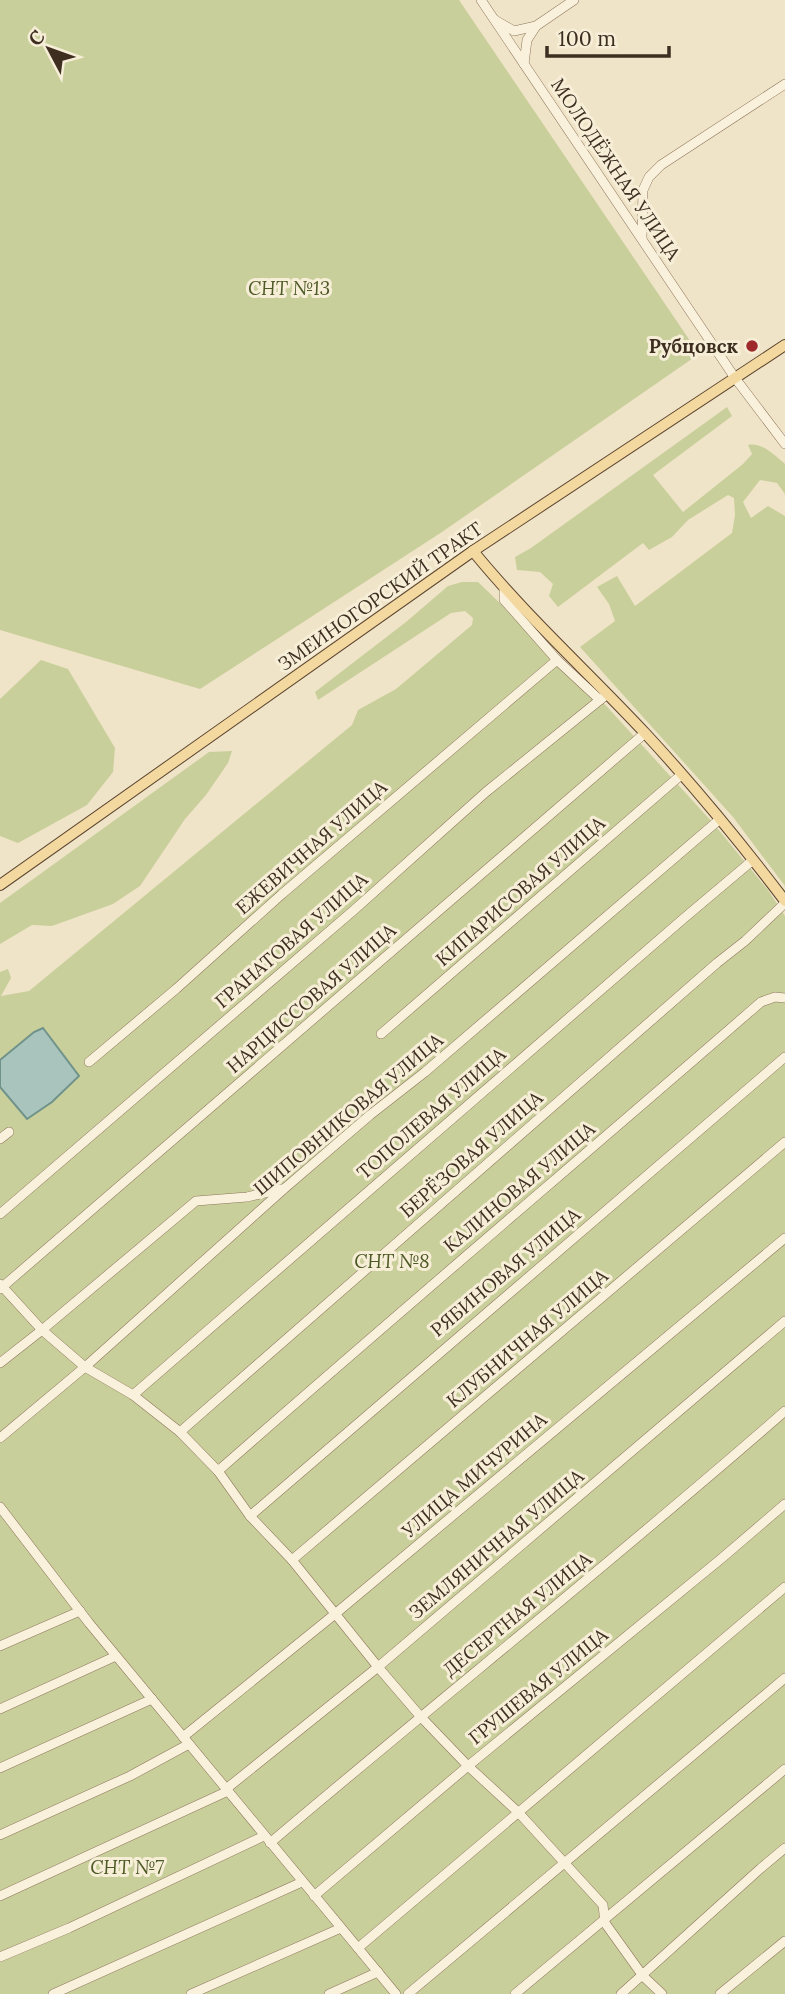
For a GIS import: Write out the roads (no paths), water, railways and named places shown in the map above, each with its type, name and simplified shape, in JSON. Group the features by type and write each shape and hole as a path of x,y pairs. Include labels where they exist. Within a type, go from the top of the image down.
{"main road":[{"name":"ЗМЕИНОГОРСКИЙ ТРАКТ","path":"0,885 473,551 785,345"},
{"path":"473,551 504,590 603,697 645,733 720,819 785,902"}],"street":[{"name":"МОЛОДЁЖНАЯ УЛИЦА","path":"481,0 735,378 785,444"},
{"path":"494,19 514,31 536,26 574,0"},
{"path":"524,64 527,40 536,26"},
{"path":"642,240 643,190 649,177 661,165 785,84"},
{"path":"504,590 504,600 556,660 603,697"},
{"name":"ЕЖЕВИЧНАЯ УЛИЦА","path":"89,1062 556,660"},
{"name":"ГРАНАТОВАЯ УЛИЦА","path":"0,1213 354,910 486,792 603,697"},
{"name":"НАРЦИССОВАЯ УЛИЦА","path":"1,1286 645,733"},
{"name":"КИПАРИСОВАЯ УЛИЦА","path":"381,1034 681,775"},
{"name":"ШИПОВНИКОВАЯ УЛИЦА","path":"0,1438 85,1367 285,1188 425,1072 720,819"},
{"name":"ТОПОЛЕВАЯ УЛИЦА","path":"133,1395 753,860"},
{"name":"БЕРЁЗОВАЯ УЛИЦА","path":"180,1432 745,941 785,902"},
{"name":"КАЛИНОВАЯ УЛИЦА","path":"218,1471 411,1301 761,1002 775,997 785,999"},
{"name":"РЯБИНОВАЯ УЛИЦА","path":"250,1516 785,1057"},
{"path":"0,1139 9,1132"},
{"name":"КЛУБНИЧНАЯ УЛИЦА","path":"292,1560 785,1142"},
{"path":"0,1363 196,1201 247,1197 285,1188"},
{"name":"УЛИЦА МИЧУРИНА","path":"0,1835 130,1776 186,1740 785,1238"},
{"path":"1,1286 43,1330 85,1367 133,1395 180,1432 218,1471 250,1516 292,1560 420,1716 468,1766 518,1812 603,1905 605,1920 643,1976 662,1994"},
{"name":"ЗЕМЛЯНИЧНАЯ УЛИЦА","path":"0,1896 227,1790 378,1667 785,1321"},
{"name":"ДЕСЕРТНАЯ УЛИЦА","path":"0,1957 267,1839 420,1716 785,1412"},
{"name":"ГРУШЕВАЯ УЛИЦА","path":"314,1896 785,1504"},
{"path":"0,1507 80,1611 396,1994"},
{"path":"358,1948 785,1587"},
{"path":"0,1646 80,1611"},
{"path":"0,1709 117,1656"},
{"path":"408,1994 785,1678"},
{"path":"0,1769 152,1699"},
{"path":"515,1994 785,1769"},
{"path":"621,1994 785,1848"},
{"path":"53,1994 302,1882"},
{"path":"191,1994 341,1928"},
{"path":"720,1994 785,1941"},
{"path":"329,1994 378,1972"}],"water":[{"path":"43,1028 79,1076 52,1102 27,1119 0,1087 0,1060 34,1032"}],"place":[{"name":"Рубцовск","path":"752,346"}],"park label":[{"name":"СНТ №13","path":"289,288"},
{"name":"СНТ №8","path":"392,1261"},
{"name":"СНТ №7","path":"127,1867"}]}
